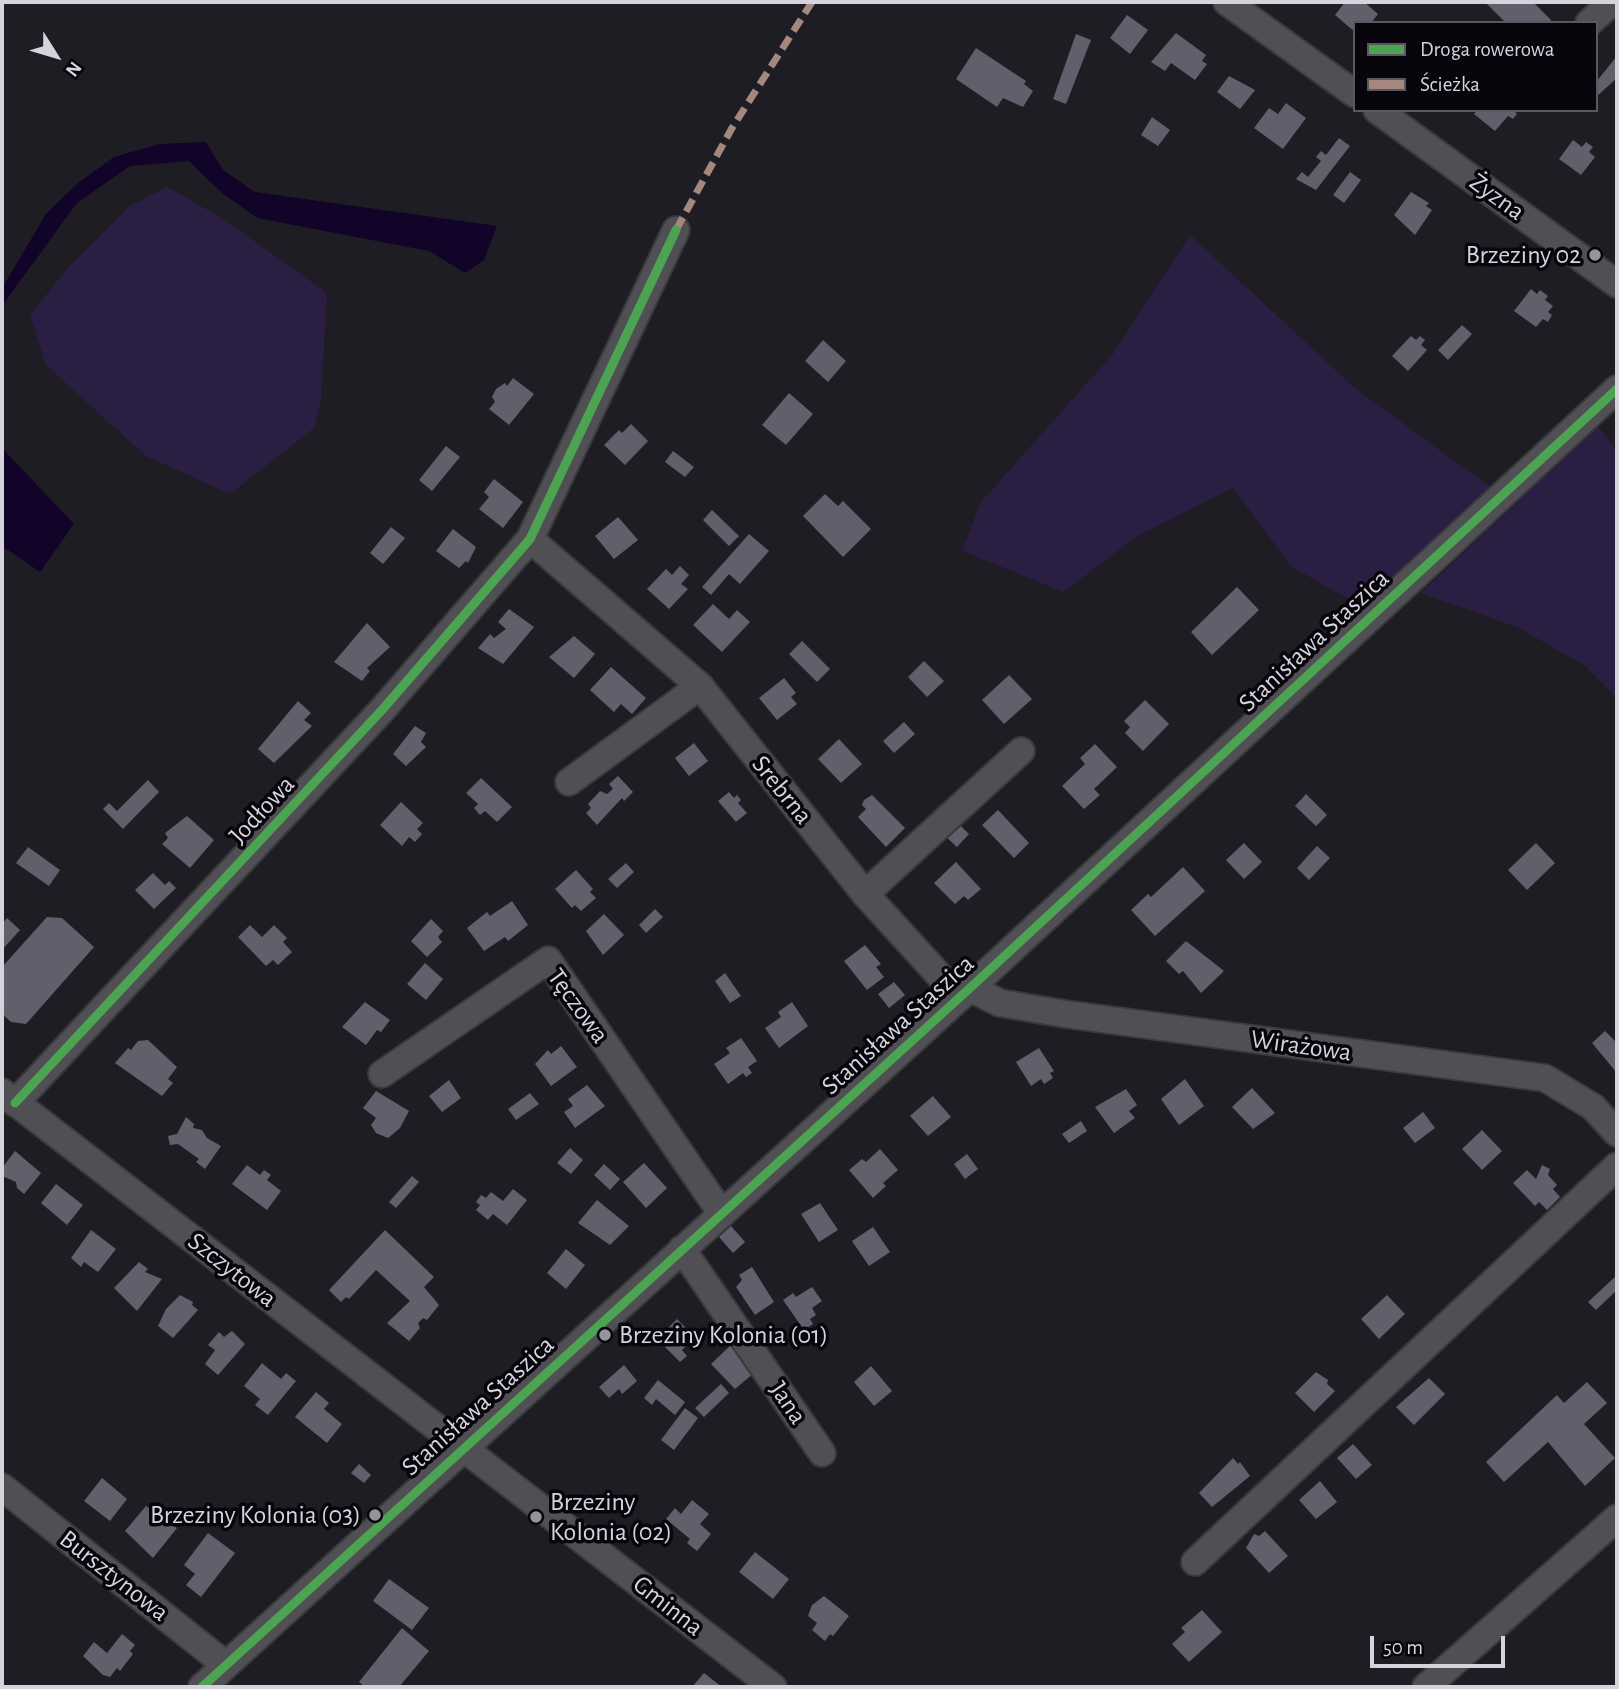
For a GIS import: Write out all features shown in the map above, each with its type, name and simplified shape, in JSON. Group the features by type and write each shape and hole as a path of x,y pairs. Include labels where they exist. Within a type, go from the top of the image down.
{"street":[{"path":"1227,2 1353,93"},
{"path":"1591,21 1612,2"},
{"name":"Żyzna","path":"1393,115 1617,284"},
{"name":"Jodłowa","path":"9,1097 373,720 530,539 676,230"},
{"name":"Stanisława Staszica","path":"202,1687 965,993 1617,389"},
{"name":"Srebrna","path":"530,539 700,686 864,894 965,993"},
{"path":"569,782 700,686"},
{"path":"864,894 1021,751"},
{"name":"Tęczowa","path":"382,1073 548,960 722,1214"},
{"name":"Wirażowa","path":"965,993 1000,1003 1065,1014 1545,1077 1593,1107 1617,1133"},
{"name":"Szczytowa","path":"9,1097 462,1448"},
{"path":"1195,1562 1617,1166"},
{"name":"Jana","path":"682,1249 822,1453"},
{"name":"Gminna","path":"462,1448 773,1687"},
{"name":"Bursztynowa","path":"2,1487 226,1665"},
{"path":"1426,1687 1617,1518"}],"shaded area":[{"path":"206,142 223,170 255,192 497,226 484,260 465,273 429,251 257,218 222,193 189,161 130,166 76,204 2,306 2,288 46,214 79,182 114,157 159,144"},
{"path":"167,187 222,218 327,293 321,399 314,428 230,494 146,456 46,365 30,315 68,268 128,207"},
{"path":"1190,235 1356,389 1497,492 1370,611 1292,567 1233,488 1134,538 1064,592 962,551 981,502 1113,354"},
{"path":"1598,426 1617,452 1617,698 1584,665 1517,627 1421,593"},
{"path":"2,448 74,524 40,572 2,546"}],"building":[{"path":"1345,2 1364,2 1378,14 1373,21 1353,21 1353,30 1335,15"},
{"path":"1485,2 1533,2 1551,20 1550,21 1504,21"},
{"path":"1127,15 1148,30 1130,54 1110,38"},
{"path":"1176,33 1206,55 1202,61 1207,64 1195,80 1171,63 1165,71 1151,62"},
{"path":"1076,34 1091,40 1066,104 1053,99"},
{"path":"976,48 1026,81 1024,84 1033,91 1023,107 1003,98 997,107 956,79"},
{"path":"1617,56 1617,78 1598,95 1598,80"},
{"path":"1229,76 1255,90 1240,109 1217,92"},
{"path":"1286,103 1306,118 1283,149 1254,128 1269,108 1278,114"},
{"path":"1474,114 1517,114 1513,119 1508,116 1495,131"},
{"path":"1152,117 1170,130 1158,146 1141,135"},
{"path":"1339,138 1350,146 1316,190 1296,179 1302,172 1308,177 1321,161 1316,157 1321,151 1326,155"},
{"path":"1573,140 1582,147 1586,142 1593,147 1589,152 1595,157 1581,175 1559,159"},
{"path":"1350,172 1361,180 1344,203 1333,195"},
{"path":"1411,192 1429,203 1426,206 1432,210 1415,235 1394,215"},
{"path":"1531,289 1537,294 1540,290 1548,296 1545,300 1553,306 1548,312 1552,315 1548,322 1543,319 1536,327 1514,311"},
{"path":"1462,325 1472,334 1448,360 1438,350"},
{"path":"1411,336 1416,340 1420,336 1425,340 1421,345 1427,350 1408,371 1392,356"},
{"path":"823,340 846,361 828,382 805,361"},
{"path":"513,378 534,394 509,425 489,409 495,402 492,397 496,389 505,383 507,386"},
{"path":"789,393 813,414 786,445 762,425"},
{"path":"631,424 648,441 625,465 604,445 619,430 622,433"},
{"path":"446,446 460,457 432,491 419,480"},
{"path":"673,451 694,467 685,477 665,462"},
{"path":"494,479 523,502 503,528 479,509 489,497 484,492"},
{"path":"825,494 838,506 843,501 871,529 843,557 803,516"},
{"path":"712,510 739,536 729,546 703,520"},
{"path":"618,517 638,540 614,559 595,536"},
{"path":"391,527 405,538 383,564 370,553"},
{"path":"453,529 476,547 468,563 466,561 459,568 436,551"},
{"path":"749,534 769,551 740,584 729,574 711,595 702,587"},
{"path":"680,566 689,575 681,584 688,589 669,609 647,589 666,569 672,575"},
{"path":"1237,587 1259,610 1212,655 1191,632"},
{"path":"713,604 729,619 737,610 750,622 722,652 693,625"},
{"path":"509,609 534,627 503,664 478,648 490,634 494,638 506,629 498,622"},
{"path":"367,623 390,647 367,668 370,671 362,681 334,662"},
{"path":"574,636 595,654 574,678 549,657"},
{"path":"802,641 830,669 817,682 789,654"},
{"path":"924,661 944,681 927,697 908,677"},
{"path":"611,667 646,698 632,714 621,704 614,712 590,690"},
{"path":"1009,675 1032,699 1004,724 982,700"},
{"path":"784,678 796,693 791,697 797,704 777,720 759,698"},
{"path":"1145,700 1169,724 1143,751 1125,733 1130,727 1124,721"},
{"path":"298,701 311,713 304,720 312,726 274,763 258,749"},
{"path":"904,722 915,734 894,753 883,741"},
{"path":"415,726 426,733 421,742 426,747 406,766 393,754"},
{"path":"839,739 862,764 841,783 818,759"},
{"path":"694,743 708,761 689,776 675,758"},
{"path":"1095,744 1117,767 1094,789 1100,795 1084,809 1062,786 1085,764 1080,758"},
{"path":"618,776 633,792 624,801 622,798 597,825 586,813 591,808 588,804 600,791 607,794 613,789 609,784"},
{"path":"481,778 512,807 497,822 485,811 480,815 474,808 478,804 466,793"},
{"path":"148,780 159,792 123,829 103,809 109,803 117,811"},
{"path":"729,792 734,798 737,795 741,800 738,803 747,813 736,822 718,801"},
{"path":"1306,794 1327,815 1316,826 1295,806"},
{"path":"872,795 905,828 886,847 858,817 866,809 862,805 864,800"},
{"path":"401,802 423,823 417,829 422,834 415,842 409,837 402,846 380,825"},
{"path":"998,810 1029,843 1014,858 982,825"},
{"path":"187,816 214,840 190,868 162,844 168,838 165,833"},
{"path":"956,821 969,834 957,847 943,834"},
{"path":"1244,843 1262,862 1244,879 1226,860"},
{"path":"1536,843 1555,863 1527,890 1508,870"},
{"path":"1317,846 1330,858 1309,880 1297,868"},
{"path":"28,847 60,870 49,886 16,863"},
{"path":"956,862 981,889 968,900 964,896 955,904 934,883"},
{"path":"626,863 634,872 617,888 608,879"},
{"path":"1183,867 1205,891 1155,936 1131,910 1148,894 1151,897"},
{"path":"576,870 593,889 590,892 596,898 581,911 575,905 572,908 555,889"},
{"path":"153,873 165,885 169,881 176,888 154,909 135,890"},
{"path":"512,901 528,925 508,941 505,937 484,951 467,928 487,912 490,916"},
{"path":"655,909 663,917 646,933 639,925"},
{"path":"604,914 624,935 603,955 586,931"},
{"path":"47,917 62,918 94,947 26,1024 11,1022 2,1014 2,967"},
{"path":"7,918 20,930 2,950 2,924"},
{"path":"431,919 443,931 438,937 442,942 427,957 411,941"},
{"path":"250,925 262,937 274,925 287,938 283,942 292,952 278,965 273,960 266,966 238,937"},
{"path":"1186,941 1224,971 1201,993 1183,971 1179,974 1166,961"},
{"path":"865,945 881,964 876,967 884,977 867,990 844,961"},
{"path":"425,963 443,979 426,1000 407,984"},
{"path":"725,973 741,996 730,1003 715,981"},
{"path":"894,982 905,995 889,1008 878,994"},
{"path":"365,1002 390,1020 381,1032 377,1030 366,1045 342,1027"},
{"path":"792,1002 808,1026 779,1048 765,1028 781,1017 778,1012"},
{"path":"1605,1031 1617,1043 1617,1073 1592,1043"},
{"path":"741,1038 757,1061 748,1067 752,1073 746,1077 743,1073 728,1084 714,1064 730,1053 726,1048"},
{"path":"148,1040 177,1067 168,1079 173,1083 162,1096 115,1063 138,1041"},
{"path":"561,1046 577,1067 551,1086 535,1064 548,1050 551,1054"},
{"path":"1039,1048 1054,1071 1050,1073 1053,1078 1044,1084 1041,1079 1031,1086 1016,1062"},
{"path":"1185,1079 1204,1106 1179,1125 1161,1099"},
{"path":"449,1080 461,1098 442,1112 429,1096"},
{"path":"587,1085 605,1106 575,1128 564,1112 573,1106 568,1099"},
{"path":"1252,1088 1275,1113 1253,1129 1232,1107"},
{"path":"1126,1089 1137,1105 1129,1111 1135,1118 1114,1133 1095,1107"},
{"path":"376,1091 409,1111 400,1128 388,1138 376,1133 371,1125 376,1118 363,1108"},
{"path":"530,1093 539,1104 516,1120 508,1109"},
{"path":"933,1096 951,1117 928,1136 910,1116"},
{"path":"1423,1112 1435,1128 1415,1143 1403,1128"},
{"path":"186,1117 194,1124 193,1128 202,1130 207,1138 221,1146 205,1169 196,1162 199,1159 178,1144 170,1145 168,1136 177,1134"},
{"path":"1081,1121 1087,1131 1069,1143 1062,1134"},
{"path":"1482,1130 1502,1151 1482,1170 1462,1149"},
{"path":"570,1148 583,1160 571,1174 557,1163"},
{"path":"880,1149 898,1170 883,1183 886,1186 873,1198 849,1170 862,1159 866,1162"},
{"path":"15,1151 41,1173 24,1194 17,1188 16,1182 2,1176 2,1168"},
{"path":"967,1154 978,1169 965,1179 954,1164"},
{"path":"644,1163 667,1188 646,1208 623,1182"},
{"path":"604,1164 620,1179 610,1190 594,1175"},
{"path":"247,1165 260,1175 264,1170 271,1175 267,1180 281,1191 267,1210 232,1184"},
{"path":"1542,1165 1550,1169 1548,1175 1557,1185 1553,1189 1560,1197 1547,1210 1539,1202 1535,1206 1513,1183 1527,1170 1536,1179"},
{"path":"412,1176 419,1182 396,1208 389,1202"},
{"path":"56,1184 83,1205 67,1225 41,1203"},
{"path":"513,1189 527,1200 507,1225 493,1214 488,1220 476,1210 480,1205 476,1202 481,1195 486,1198 491,1192 503,1201"},
{"path":"597,1200 629,1226 610,1245 578,1223"},
{"path":"820,1203 838,1230 819,1242 801,1214"},
{"path":"731,1226 745,1242 733,1253 719,1237"},
{"path":"873,1227 890,1252 869,1266 852,1241"},
{"path":"91,1230 116,1249 98,1272 84,1262 81,1267 71,1258"},
{"path":"385,1230 434,1277 424,1287 439,1305 427,1320 423,1318 418,1323 420,1328 409,1341 387,1323 410,1301 376,1270 349,1299 346,1297 341,1302 329,1290"},
{"path":"566,1249 585,1265 566,1289 547,1273"},
{"path":"139,1262 148,1269 145,1272 162,1279 137,1311 114,1288"},
{"path":"752,1267 774,1302 755,1315 736,1287 742,1280 739,1275"},
{"path":"1616,1276 1617,1290 1596,1310 1588,1302"},
{"path":"812,1287 822,1301 812,1308 816,1315 810,1319 813,1324 804,1330 783,1300 793,1293 796,1297"},
{"path":"180,1295 193,1302 192,1305 198,1310 173,1338 158,1326 166,1309"},
{"path":"1387,1295 1405,1314 1379,1339 1361,1319"},
{"path":"677,1319 695,1337 682,1350 687,1356 680,1362 657,1339"},
{"path":"232,1331 245,1344 218,1375 205,1364 215,1350 208,1345 219,1332 224,1337"},
{"path":"733,1343 754,1373 735,1389 711,1364"},
{"path":"262,1363 281,1379 286,1373 296,1381 268,1415 255,1405 260,1399 244,1386"},
{"path":"624,1365 637,1381 622,1394 619,1389 609,1398 599,1387"},
{"path":"871,1366 892,1391 874,1406 854,1382"},
{"path":"1316,1372 1328,1380 1327,1384 1335,1391 1314,1412 1295,1393"},
{"path":"1429,1378 1445,1394 1414,1425 1396,1407"},
{"path":"658,1380 685,1402 675,1415 656,1399 652,1405 644,1398"},
{"path":"1587,1382 1607,1403 1584,1424 1615,1458 1585,1486 1548,1442 1504,1482 1486,1462 1557,1395 1564,1403"},
{"path":"721,1384 729,1393 704,1417 695,1408"},
{"path":"316,1392 329,1403 324,1409 342,1424 327,1443 295,1417"},
{"path":"685,1408 698,1418 674,1450 661,1440"},
{"path":"1353,1444 1372,1465 1356,1479 1337,1458"},
{"path":"1233,1458 1238,1464 1240,1462 1250,1476 1212,1507 1199,1493"},
{"path":"359,1464 371,1475 364,1483 351,1473"},
{"path":"102,1478 127,1499 110,1521 84,1501"},
{"path":"1320,1481 1337,1502 1316,1519 1299,1500"},
{"path":"692,1500 709,1514 700,1524 711,1534 697,1551 687,1543 690,1539 666,1519 675,1508 681,1514"},
{"path":"146,1506 177,1528 153,1558 125,1531"},
{"path":"1265,1531 1288,1556 1269,1573 1246,1548 1254,1534 1259,1536"},
{"path":"208,1533 235,1553 201,1597 186,1585 195,1574 184,1565"},
{"path":"755,1552 789,1579 773,1599 739,1572"},
{"path":"389,1579 429,1608 412,1630 373,1601"},
{"path":"824,1596 849,1616 833,1636 830,1634 825,1641 812,1630 817,1623 808,1616 812,1605"},
{"path":"1202,1610 1222,1632 1189,1662 1172,1644 1185,1632 1181,1628"},
{"path":"402,1628 429,1651 399,1687 365,1687 359,1682"},
{"path":"122,1634 135,1645 130,1651 133,1654 120,1671 117,1668 110,1677 103,1675 83,1656 94,1642 107,1653"},
{"path":"704,1673 722,1687 692,1687"}],"marked path":[{"path":"676,230 732,128 812,2"}],"cycle path":[{"path":"15,1103 382,710 530,539 676,230"},
{"path":"202,1687 970,988 1617,389"}],"place":[{"name":"Brzeziny 02","path":"1595,255"},
{"name":"Brzeziny Kolonia (01)","path":"605,1335"},
{"name":"Brzeziny Kolonia (03)","path":"375,1515"},
{"name":"Brzeziny Kolonia (02)","path":"536,1517"}]}
